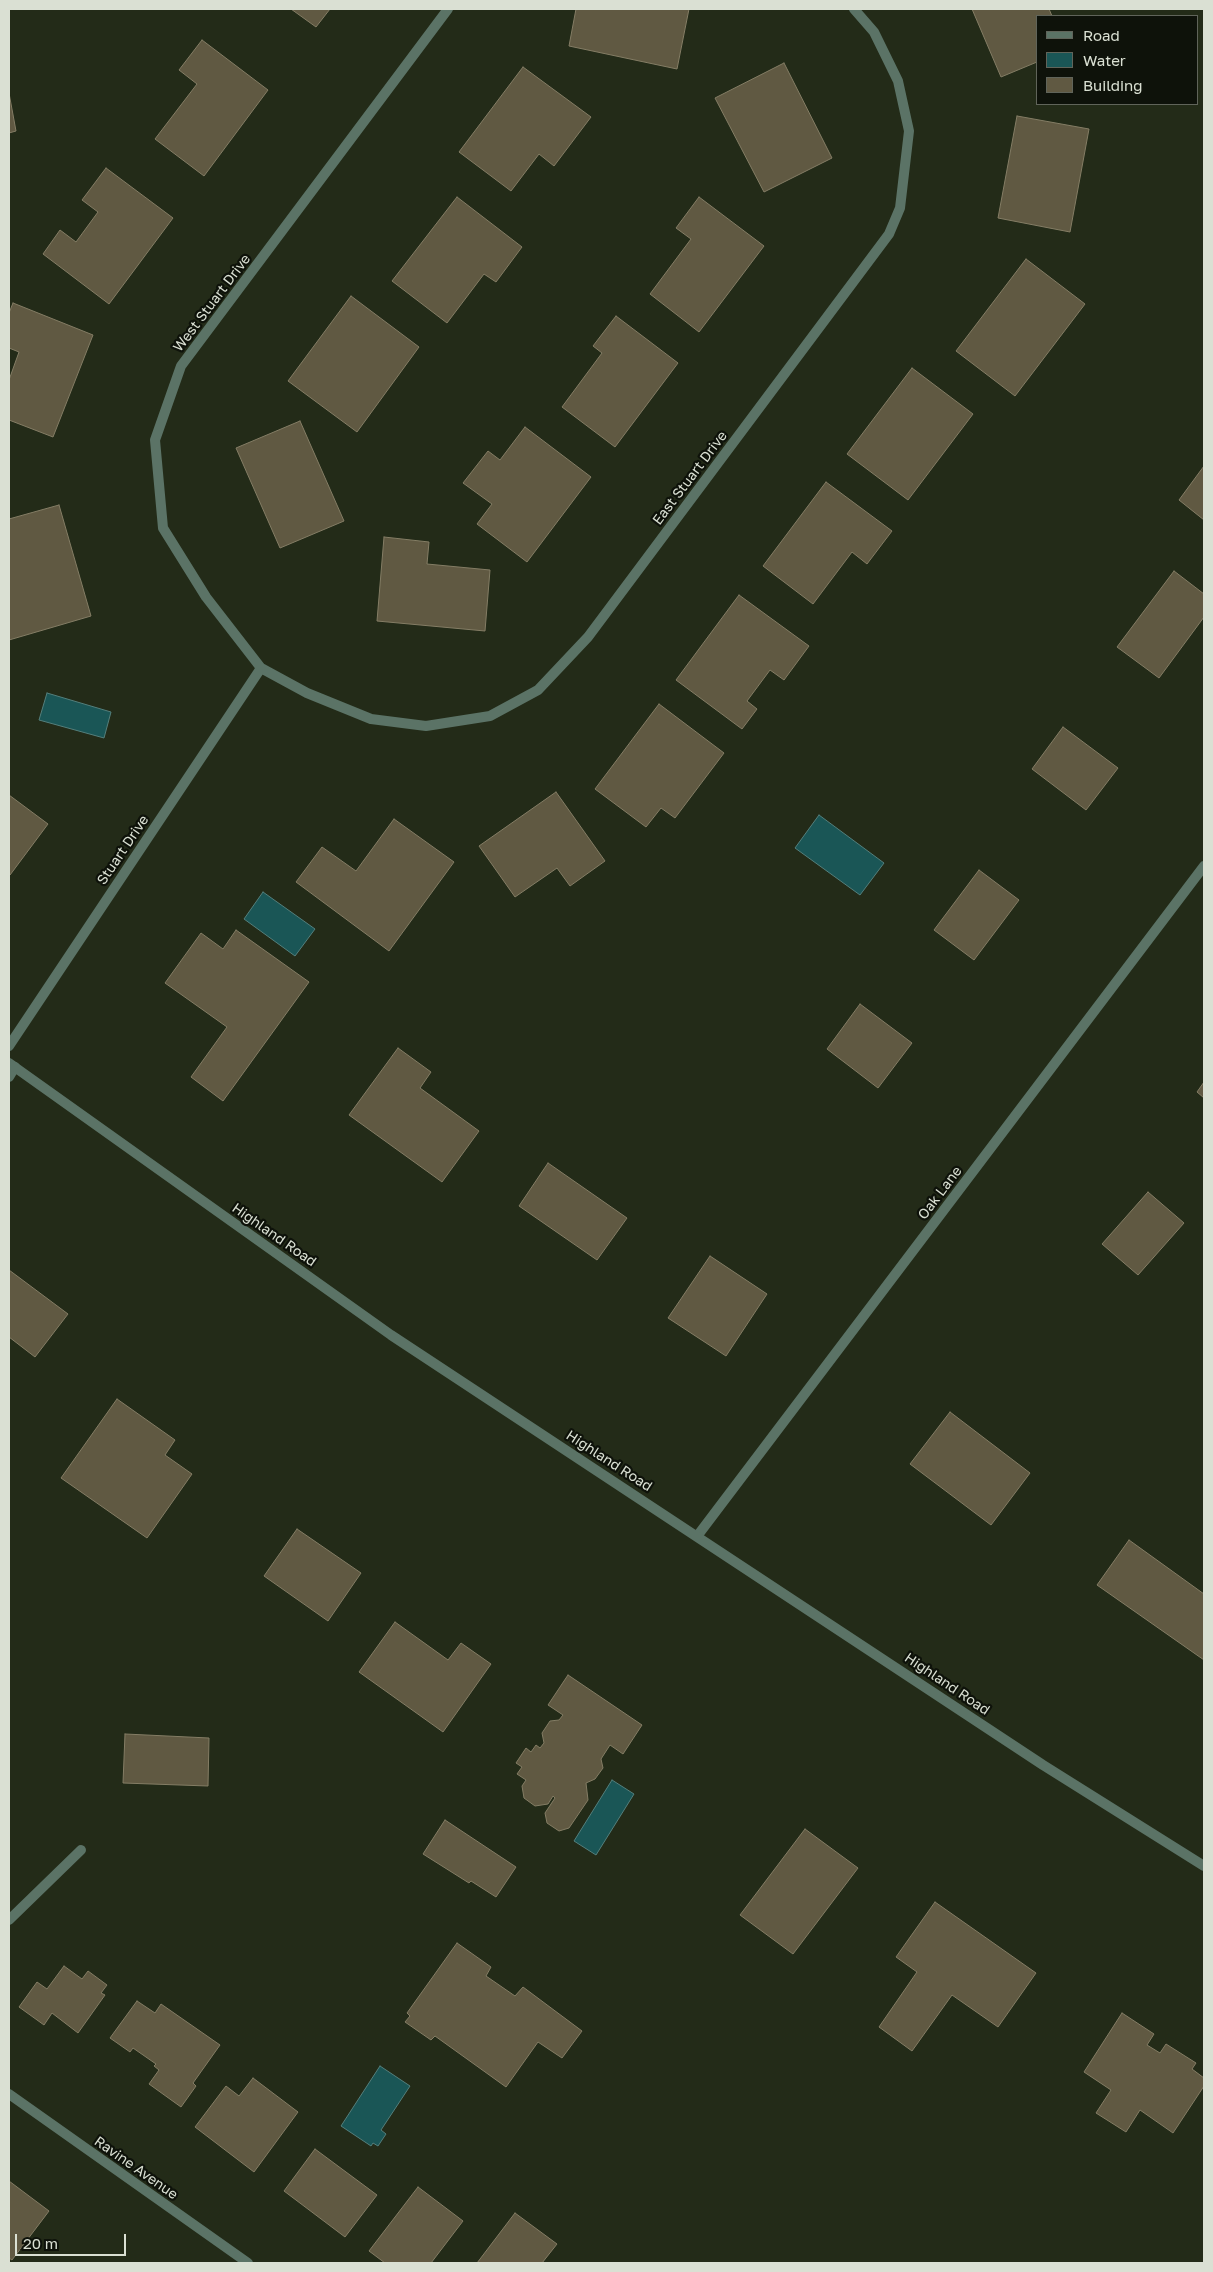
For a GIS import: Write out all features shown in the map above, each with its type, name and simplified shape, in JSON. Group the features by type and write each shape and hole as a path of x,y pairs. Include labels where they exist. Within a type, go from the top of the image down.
{"street":[{"name":"West Stuart Drive","path":"261,668 206,597 163,528 155,440 181,366 448,9"},
{"name":"East Stuart Drive","path":"261,668 307,693 371,718 426,726 490,716 530,695 538,690 588,638 889,234 900,208 909,131 898,81 874,32 854,9"},
{"name":"Stuart Drive","path":"9,1046 261,668"},
{"name":"Oak Lane","path":"698,1535 1204,866"},
{"name":"Highland Road","path":"12,1065 391,1335 698,1535 1043,1765 1204,1866"},
{"path":"9,1076 12,1065"},
{"path":"9,1920 81,1850"},
{"name":"Ravine Avenue","path":"9,2094 248,2263"}],"water":[{"path":"47,693 111,712 104,738 39,720"},
{"path":"819,815 884,863 860,895 795,848"},
{"path":"263,892 315,929 295,956 244,919"},
{"path":"612,1780 634,1794 596,1855 574,1841"},
{"path":"380,2066 410,2086 381,2130 386,2134 378,2146 373,2143 371,2146 341,2126"}],"building":[{"path":"291,9 330,9 316,27"},
{"path":"576,9 689,9 677,69 569,46"},
{"path":"972,9 1049,9 1052,15 1036,15 1036,62 1001,77"},
{"path":"202,40 268,90 204,176 155,139 197,84 179,70"},
{"path":"784,63 832,158 764,192 715,98"},
{"path":"523,67 591,117 554,166 539,154 511,191 459,152"},
{"path":"9,93 16,131 9,133"},
{"path":"1017,116 1089,129 1070,232 998,218"},
{"path":"106,168 173,218 109,304 43,254 60,230 76,242 98,212 82,200"},
{"path":"457,197 522,247 496,282 484,274 447,323 392,281"},
{"path":"699,197 764,246 699,332 650,294 691,239 676,228"},
{"path":"1026,259 1085,304 1015,396 956,351"},
{"path":"351,296 419,347 357,432 288,381"},
{"path":"13,303 93,335 53,437 9,420 9,380 19,352 9,348 9,313"},
{"path":"616,316 678,363 615,447 562,407 602,353 593,346"},
{"path":"912,368 973,414 908,500 847,454"},
{"path":"300,421 344,521 280,548 236,448"},
{"path":"525,427 591,477 527,562 477,524 492,504 463,483 488,451 500,460"},
{"path":"1204,466 1204,520 1179,500"},
{"path":"826,482 892,531 867,564 852,552 813,604 763,566"},
{"path":"59,505 91,616 9,640 9,519"},
{"path":"384,537 429,542 427,564 490,570 485,631 377,621"},
{"path":"1174,571 1204,594 1204,617 1159,678 1117,647"},
{"path":"739,595 809,646 784,680 770,670 747,701 757,709 742,729 676,680"},
{"path":"659,704 724,753 675,818 661,808 646,827 595,789"},
{"path":"1063,727 1118,768 1086,810 1032,769"},
{"path":"556,792 605,861 570,886 557,868 515,897 479,846"},
{"path":"9,795 48,824 10,875 9,874"},
{"path":"394,819 454,862 389,951 296,882 322,847 356,871"},
{"path":"979,870 1019,900 974,960 934,930"},
{"path":"236,930 309,982 223,1101 191,1077 227,1027 165,983 201,933 223,949"},
{"path":"860,1004 912,1043 878,1088 827,1049"},
{"path":"398,1048 431,1072 420,1088 479,1131 442,1182 349,1115"},
{"path":"1204,1082 1204,1098 1197,1092"},
{"path":"548,1163 627,1218 597,1260 519,1206"},
{"path":"1148,1192 1184,1223 1138,1275 1102,1244"},
{"path":"710,1256 767,1294 726,1356 668,1318"},
{"path":"9,1270 68,1314 35,1357 9,1337"},
{"path":"117,1399 175,1440 165,1455 192,1474 147,1538 61,1478"},
{"path":"950,1412 1030,1473 991,1525 910,1464"},
{"path":"297,1529 361,1573 328,1621 264,1576"},
{"path":"1129,1540 1204,1594 1204,1660 1097,1585"},
{"path":"395,1622 448,1660 461,1643 491,1664 443,1732 359,1672"},
{"path":"568,1675 642,1725 623,1754 610,1745 601,1759 603,1768 595,1779 586,1783 588,1800 569,1828 559,1831 547,1823 545,1813 555,1798 553,1796 548,1804 535,1806 524,1798 522,1786 526,1780 517,1774 522,1767 516,1763 526,1748 531,1752 536,1745 540,1748 544,1743 542,1733 550,1721 559,1720 563,1715 548,1705"},
{"path":"125,1734 209,1738 208,1786 123,1783"},
{"path":"445,1820 516,1867 496,1897 471,1881 469,1883 423,1854"},
{"path":"805,1829 858,1868 793,1954 740,1915"},
{"path":"935,1902 1036,1973 998,2027 952,1995 912,2051 879,2027 917,1972 896,1957"},
{"path":"457,1943 491,1967 486,1976 515,1996 523,1987 582,2031 562,2058 538,2042 506,2087 435,2036 431,2040 405,2022 410,2016 407,2013"},
{"path":"64,1966 82,1979 88,1971 107,1985 101,1993 105,1995 78,2033 52,2013 44,2025 19,2007 37,1982 47,1989"},
{"path":"137,2001 155,2013 161,2004 220,2045 193,2083 196,2086 181,2107 149,2084 159,2070 154,2066 156,2064 133,2048 130,2052 110,2038"},
{"path":"1122,2013 1154,2034 1147,2045 1160,2053 1166,2044 1196,2063 1192,2069 1204,2078 1204,2086 1173,2133 1140,2110 1126,2132 1096,2113 1111,2090 1084,2072"},
{"path":"253,2078 298,2112 254,2172 195,2127 226,2086 239,2096"},
{"path":"315,2149 377,2195 345,2237 284,2191"},
{"path":"9,2181 49,2211 12,2260 9,2258"},
{"path":"418,2187 463,2221 431,2263 385,2263 369,2251"},
{"path":"515,2213 557,2244 542,2263 477,2263"}]}
